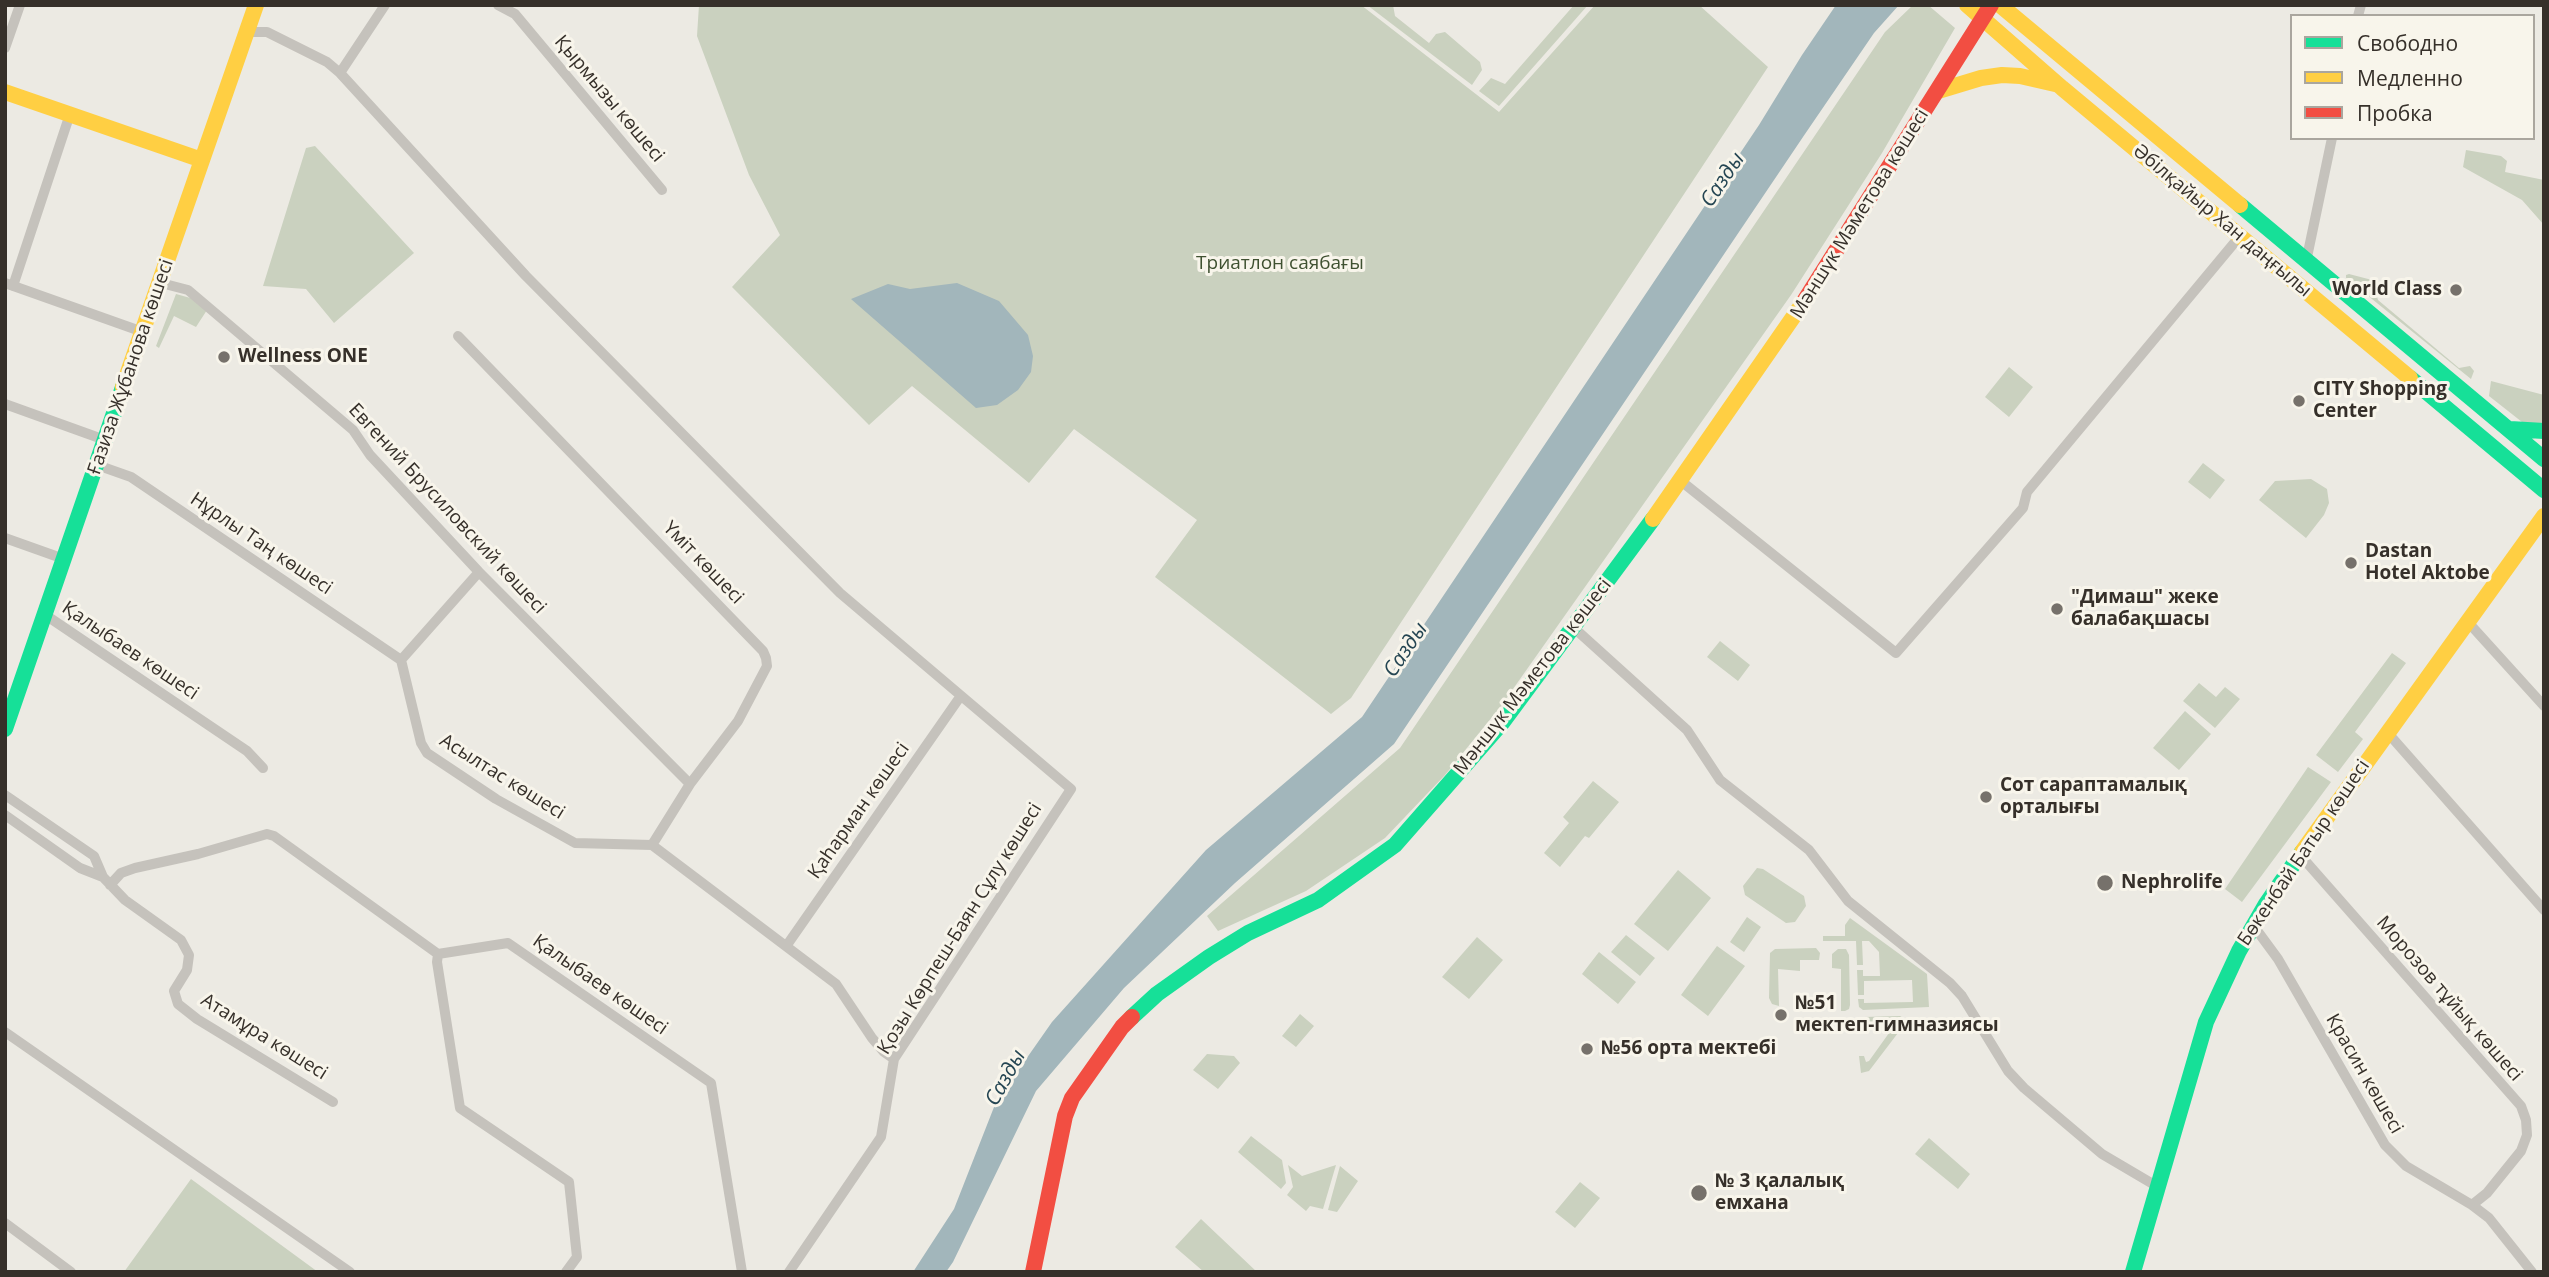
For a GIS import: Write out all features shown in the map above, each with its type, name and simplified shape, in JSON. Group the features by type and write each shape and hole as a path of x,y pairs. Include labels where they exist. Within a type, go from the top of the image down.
{"main road":[{"name":"Ғазиза Жұбанова көшесі","path":"7,718 256,5"},
{"name":"Әбілқайыр Хан даңғылы","path":"1967,5 1987,12 2059,86 2544,490"},
{"name":"Әбілқайыр Хан даңғылы","path":"2000,5 2544,459"},
{"name":"Мәншүк Мәметова көшесі","path":"1033,1272 1065,1116 1072,1098 1126,1022 1157,993 1209,957 1248,933 1318,900 1395,845 1502,723 1681,481 1810,293 1987,12"},
{"path":"1938,91 1981,78 2003,75 2020,76 2059,86"},
{"path":"2080,103 2094,84"},
{"path":"5,92 202,160"},
{"path":"2163,172 2179,156"},
{"path":"2450,411 2467,393"},
{"path":"2510,429 2544,431"},
{"name":"Бөкенбай Батыр көшесі","path":"2133,1272 2207,1022 2225,977 2253,925 2387,732 2544,516"}],"street":[{"path":"5,48 20,5"},
{"path":"340,73 384,5"},
{"name":"Қырмызы көшесі","path":"498,5 515,14 662,190"},
{"path":"247,32 267,32 327,62 340,73 526,276 840,593 960,696"},
{"path":"70,114 9,285 143,332"},
{"path":"2306,262 2332,140"},
{"path":"1681,481 1896,653 2023,508 2027,492 2240,236"},
{"name":"Евгений Брусиловский көшесі","path":"161,283 188,290 353,430 370,455 479,572 690,784"},
{"name":"Үміт көшесі","path":"458,336 763,651 767,666 738,722 690,784 652,845"},
{"path":"5,404 105,440"},
{"name":"Нұрлы Таң көшесі","path":"97,465 131,477 401,660"},
{"path":"5,538 64,559"},
{"path":"401,660 479,572"},
{"name":"Қалыбаев көшесі","path":"44,614 247,751 263,768"},
{"path":"2467,621 2544,706"},
{"path":"1573,627 1687,730 1720,780 1808,850 1849,901 1951,983 1962,996 2008,1071 2024,1088 2102,1154 2158,1187"},
{"name":"Асылтас көшесі","path":"401,660 421,743 427,752 496,799 575,843 652,845"},
{"name":"Қозы Көрпеш-Баян Сұлу көшесі","path":"789,1272 881,1137 894,1059 1071,789 960,696"},
{"name":"Қаһарман көшесі","path":"787,945 960,696"},
{"path":"2387,732 2544,909"},
{"name":"Атамұра көшесі","path":"5,795 94,856 107,881 125,900 181,940 189,955 187,970 174,991 178,1004 197,1019 334,1101"},
{"name":"Атамұра көшесі","path":"5,816 80,868 107,881"},
{"path":"107,881 135,868 198,854 267,834 274,836 438,954 437,962 460,1108 569,1182 577,1257 566,1272"},
{"path":"652,845 836,984 872,1038 894,1059"},
{"name":"Морозов тұйық көшесі","path":"2301,856 2521,1106 2527,1135 2521,1151 2487,1193 2472,1205"},
{"name":"Красин көшесі","path":"2253,925 2278,959 2385,1145 2406,1166 2489,1218 2532,1272"},
{"name":"Қалыбаев көшесі","path":"438,954 508,943 711,1083 742,1272"},
{"path":"5,1031 350,1272"},
{"path":"5,1223 71,1272"}],"green space":[{"name":"Триатлон саябағы","path":"699,5 1361,5 1499,112 1595,5 1699,5 1768,67 1351,698 1331,714 1155,577 1197,520 1074,429 1029,483 912,386 869,425 732,287 780,235 749,175 697,36"},
{"path":"1367,5 1393,5 1395,16 1429,43 1436,34 1445,32 1480,62 1482,70 1472,85"},
{"path":"1574,5 1588,5 1499,106 1479,91 1491,78 1505,84"},
{"path":"1913,5 1928,5 1955,28 1882,153 1791,295 1501,706 1445,775 1385,838 1306,891 1218,931 1207,916 1400,748 1885,32"},
{"path":"315,146 414,253 334,323 306,289 263,286 306,148"},
{"path":"2466,150 2501,156 2507,161 2505,172 2544,180 2544,225 2522,200 2463,167"},
{"path":"2349,274 2372,280 2378,300 2459,368 2470,366 2474,371 2471,379 2346,278"},
{"path":"176,294 194,299 207,310 196,327 174,316 159,348 156,346"},
{"path":"2009,367 2033,387 2009,417 1985,397"},
{"path":"2491,381 2544,395 2544,426 2522,422 2489,396"},
{"path":"2203,463 2225,480 2210,499 2188,482"},
{"path":"2311,479 2327,489 2329,503 2324,515 2306,538 2259,500 2275,481"},
{"path":"1720,641 1750,665 1738,681 1707,657"},
{"path":"2392,653 2406,663 2355,732 2363,739 2338,772 2316,755"},
{"path":"2199,683 2216,697 2225,687 2240,699 2215,728 2183,701"},
{"path":"2185,711 2211,734 2179,770 2153,748"},
{"path":"2308,767 2331,782 2242,902 2225,889"},
{"path":"1593,781 1619,802 1589,838 1585,836 1560,867 1544,853 1569,823 1563,817"},
{"path":"1757,868 1763,869 1804,896 1806,906 1795,922 1786,923 1745,895 1743,886"},
{"path":"1678,870 1711,898 1668,951 1634,924"},
{"path":"1747,917 1761,927 1744,952 1730,942"},
{"path":"1850,918 1927,974 1929,1007 1863,1010 1859,1007 1858,999 1864,999 1864,1003 1913,1002 1912,980 1864,981 1864,995 1858,995 1857,970 1863,970 1863,976 1880,976 1879,952 1869,941 1862,941 1863,965 1857,965 1856,941 1823,941 1823,936 1845,936 1845,925"},
{"path":"1626,935 1655,958 1640,976 1611,952"},
{"path":"1477,937 1503,960 1469,999 1442,977"},
{"path":"1717,946 1745,966 1708,1016 1681,995"},
{"path":"1816,948 1820,953 1819,960 1800,960 1800,971 1778,969 1779,1006 1772,1004 1769,998 1770,953 1775,949"},
{"path":"1838,949 1846,949 1849,955 1850,1005 1845,1011 1841,1011 1841,969 1832,968 1832,954"},
{"path":"1599,952 1636,982 1618,1004 1582,974"},
{"path":"1300,1014 1314,1026 1296,1047 1282,1036"},
{"path":"1900,1016 1905,1019 1904,1025 1869,1071 1861,1073 1859,1056 1864,1056 1866,1062 1869,1061 1894,1026 1891,1022 1864,1023 1864,1030 1858,1030 1859,1020 1864,1017"},
{"path":"1207,1054 1234,1056 1240,1063 1218,1089 1193,1070"},
{"path":"1251,1136 1282,1160 1286,1183 1281,1189 1238,1152"},
{"path":"1929,1138 1970,1174 1958,1189 1915,1154"},
{"path":"1288,1165 1302,1176 1336,1165 1323,1209 1310,1206 1306,1211 1287,1195 1293,1187"},
{"path":"1340,1166 1358,1181 1337,1212 1328,1210"},
{"path":"191,1179 318,1272 124,1272"},
{"path":"1580,1182 1600,1198 1575,1228 1555,1212"},
{"path":"1201,1219 1257,1272 1204,1272 1175,1247"}],"water":[{"name":"Сазды","path":"1836,5 1899,5 1874,33 1394,744 1235,883 1124,988 1036,1091 946,1272 913,1272 954,1209 996,1102 1052,1022 1206,850 1362,717 1759,125"},
{"path":"957,283 999,301 1028,335 1033,356 1031,372 1018,390 997,405 976,408 851,299 888,284 910,289"}],"traffic: fast":[{"path":"2240,205 2544,459"},
{"path":"2410,378 2544,490"},
{"path":"5,729 123,387"},
{"path":"2510,429 2544,431"},
{"path":"1132,1017 1157,994 1209,957 1248,933 1318,900 1395,845 1502,723 1653,519"},
{"path":"2133,1272 2206,1022 2239,951 2266,904 2302,852"}],"traffic: slow":[{"path":"123,387 256,5"},
{"path":"1967,5 2062,88 2410,378"},
{"path":"2000,5 2240,205"},
{"path":"1938,91 1981,78 2002,75 2055,84"},
{"path":"5,92 202,160"},
{"path":"1653,519 1803,303"},
{"path":"2302,852 2544,516"}],"traffic: jam":[{"path":"1803,303 1991,5"},
{"path":"1033,1272 1065,1116 1072,1098 1132,1017"}],"place":[{"name":"World Class","path":"2456,290"},
{"name":"Wellness ONE","path":"224,357"},
{"name":"CITY Shopping Center","path":"2299,401"},
{"name":"Dastan Hotel Aktobe","path":"2351,563"},
{"name":"\"Димаш\" жеке балабақшасы","path":"2057,609"},
{"name":"Сот сараптамалық орталығы","path":"1986,797"},
{"name":"Nephrolife","path":"2105,883"},
{"name":"№51 мектеп-гимназиясы","path":"1781,1015"},
{"name":"№56 орта мектебі","path":"1587,1049"},
{"name":"№ 3 қалалық емхана","path":"1699,1193"}]}
